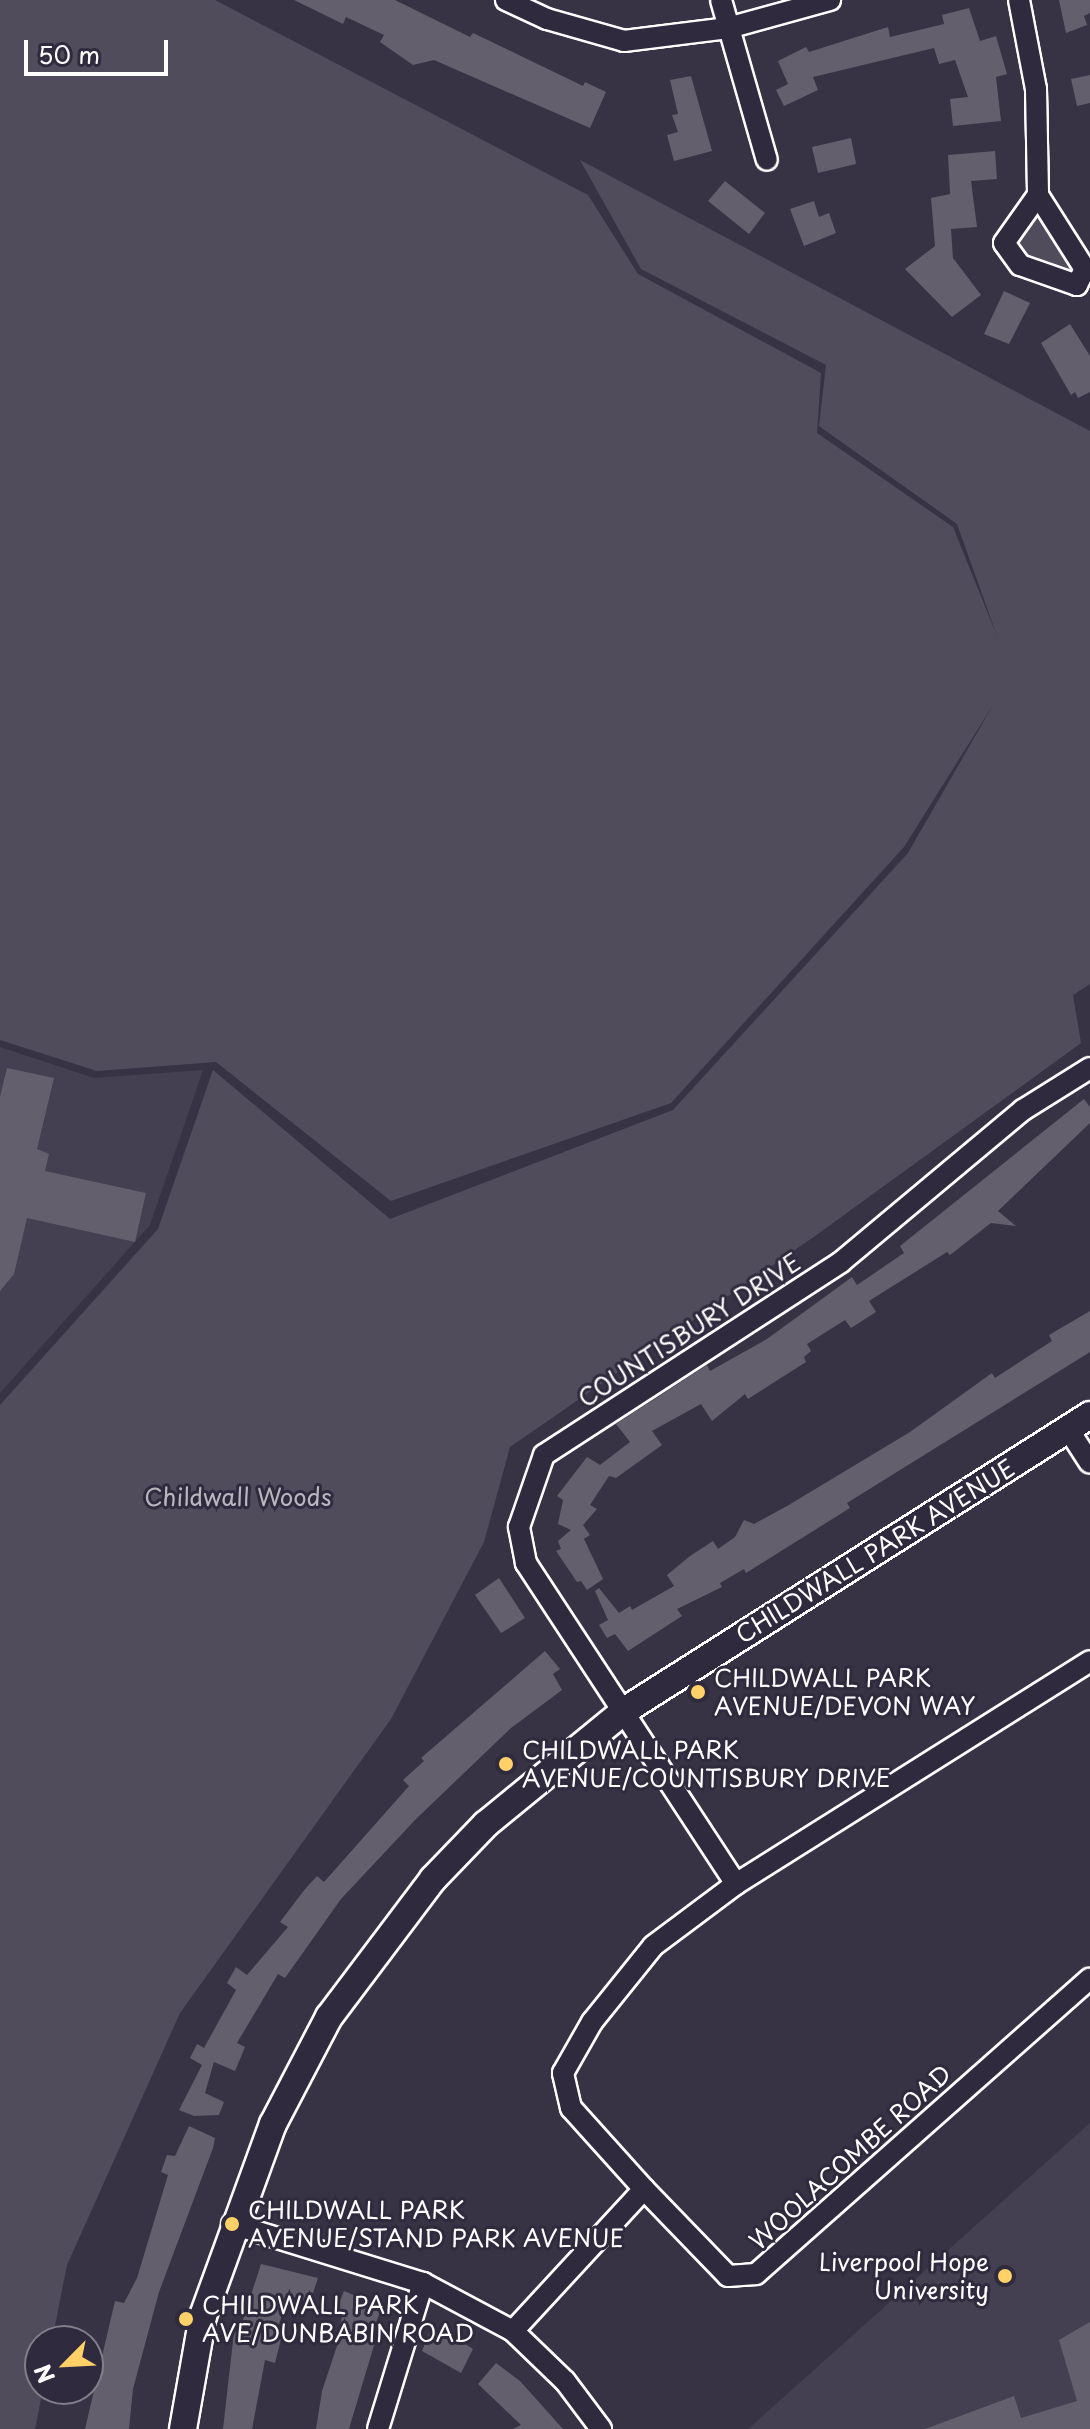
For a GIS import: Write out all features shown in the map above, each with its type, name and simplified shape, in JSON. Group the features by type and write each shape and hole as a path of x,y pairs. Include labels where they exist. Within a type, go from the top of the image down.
{"street":[{"path":"506,0 547,19 624,41 728,28 830,0"},
{"path":"721,0 767,160"},
{"path":"1019,0 1036,89 1038,195 1085,269 1077,285 1020,265 1004,243 1038,195"},
{"name":"COUNTISBURY DRIVE","path":"736,1884 526,1563 519,1527 544,1455 841,1262 1023,1110 1090,1068"},
{"path":"1079,1422 1090,1463"},
{"name":"CHILDWALL PARK AVENUE","path":"183,2429 203,2316 232,2224 290,2086 329,2017 386,1937 486,1824 624,1711 1079,1422"},
{"path":"513,2331 644,2189 571,2108 563,2073 592,2022 653,1946 736,1884 1090,1661"},
{"name":"WOOLACOMBE ROAD","path":"644,2189 728,2276 756,2274 1090,1979"},
{"path":"232,2224 423,2283 513,2331 565,2381 601,2429"},
{"path":"378,2429 423,2283"}],"shaded area":[{"path":"0,1047 94,1078 203,1070 150,1225 0,1393"},
{"name":"Liverpool Hope University","path":"1090,2123 1090,2429 748,2429"}],"green space":[{"name":"Childwall Woods","path":"0,0 215,0 588,195 638,274 821,373 817,433 953,527 997,636 957,524 819,426 826,365 641,269 580,160 1090,431 1090,984 1073,995 1081,1043 815,1236 510,1447 484,1542 391,1719 180,2013 67,2265 55,2325 24,2325 24,2405 40,2405 35,2429 0,2429 0,1405 158,1229 213,1070 390,1219 673,1110 908,853 993,705 904,847 671,1103 391,1201 216,1062 97,1071 0,1040"},
{"path":"1038,195 1085,269 1077,285 1020,265 1004,243"}],"building":[{"path":"294,0 395,0 470,37 473,33 583,86 585,82 606,92 590,128 434,60 413,65 380,42 384,35 346,17 343,24"},
{"path":"1059,0 1090,0 1090,13 1084,16 1087,25 1066,33"},
{"path":"969,8 980,41 996,36 1007,74 996,77 1001,121 953,126 950,99 968,97 955,60 939,64 934,48 813,77 818,90 784,106 776,90 788,84 778,61 806,47 809,52 888,27 890,37 944,24 942,15"},
{"path":"1090,75 1090,103 1077,106 1071,79"},
{"path":"691,76 712,151 674,161 667,135 678,132 672,115 678,114 670,80"},
{"path":"851,138 856,164 818,173 812,147"},
{"path":"995,151 997,179 971,181 977,227 951,229 953,258 981,295 952,317 905,269 935,246 931,198 950,194 948,155"},
{"path":"725,181 765,213 749,234 708,201"},
{"path":"814,201 819,217 829,213 836,233 804,246 790,209"},
{"path":"1004,291 1030,303 1009,344 984,334"},
{"path":"1070,324 1090,356 1090,392 1078,398 1075,392 1071,395 1041,343"},
{"path":"7,1068 54,1078 37,1149 49,1154 45,1171 146,1193 135,1242 27,1218 14,1274 0,1291 0,1097"},
{"path":"1084,1099 1090,1107 1090,1123 998,1211 1016,1226 991,1223 950,1255 947,1252 869,1301 876,1312 851,1328 845,1320 807,1344 811,1351 804,1357 806,1362 748,1399 745,1394 712,1421 701,1404 652,1431 662,1445 616,1478 609,1476 590,1505 597,1509 583,1525 590,1535 584,1539 603,1579 587,1590 581,1581 577,1582 556,1551 561,1549 558,1541 571,1530 558,1524 563,1500 557,1496 587,1457 600,1465 630,1442 616,1424 707,1365 710,1371 767,1339 852,1277 857,1285 904,1253 900,1246"},
{"path":"1090,1311 1090,1352 847,1503 850,1508 746,1573 744,1569 720,1583 722,1587 677,1609 682,1616 628,1651 615,1634 607,1638 599,1625 608,1620 595,1591 599,1588 619,1613 630,1606 632,1610 674,1586 667,1575 690,1556 713,1541 718,1549 735,1537 744,1520 754,1524 910,1432 992,1373 995,1378 1052,1341 1049,1335"},
{"path":"499,1578 525,1618 501,1633 475,1595"},
{"path":"545,1651 560,1669 553,1674 562,1690 511,1728 416,1819 341,1899 285,1978 278,1974 237,2043 245,2047 235,2071 214,2062 205,2093 224,2102 219,2115 194,2116 179,2110 202,2065 190,2058 197,2044 204,2048 236,1990 227,1983 236,1967 247,1975 288,1927 280,1922 305,1889 317,1876 324,1882 409,1786 403,1780 424,1761 421,1758"},
{"path":"189,2126 215,2138 159,2292 133,2389 129,2429 85,2429 91,2405 104,2405 104,2348 115,2301 124,2303 137,2278 168,2175 161,2172 167,2155 175,2156"},
{"path":"261,2264 318,2278 310,2302 288,2295 276,2334 282,2335 275,2363 265,2360 252,2429 223,2429 234,2332 239,2332"},
{"path":"344,2291 382,2307 374,2328 378,2332 349,2429 316,2429 322,2391 340,2337 336,2336 344,2311 337,2308"},
{"path":"1090,2322 1090,2429 925,2429 1014,2396 1021,2418 1077,2401 1059,2340"},
{"path":"430,2331 453,2342 456,2338 473,2349 461,2373 422,2351"},
{"path":"496,2363 520,2381 563,2429 513,2429 521,2425 478,2384"}],"place":[{"name":"CHILDWALL PARK AVENUE/DEVON WAY","path":"698,1692"},
{"name":"CHILDWALL PARK AVENUE/COUNTISBURY DRIVE","path":"506,1764"},
{"name":"CHILDWALL PARK AVENUE/STAND PARK AVENUE","path":"232,2224"},
{"name":"Liverpool Hope University","path":"1005,2276"},
{"name":"CHILDWALL PARK AVE/DUNBABIN ROAD","path":"186,2319"}]}
